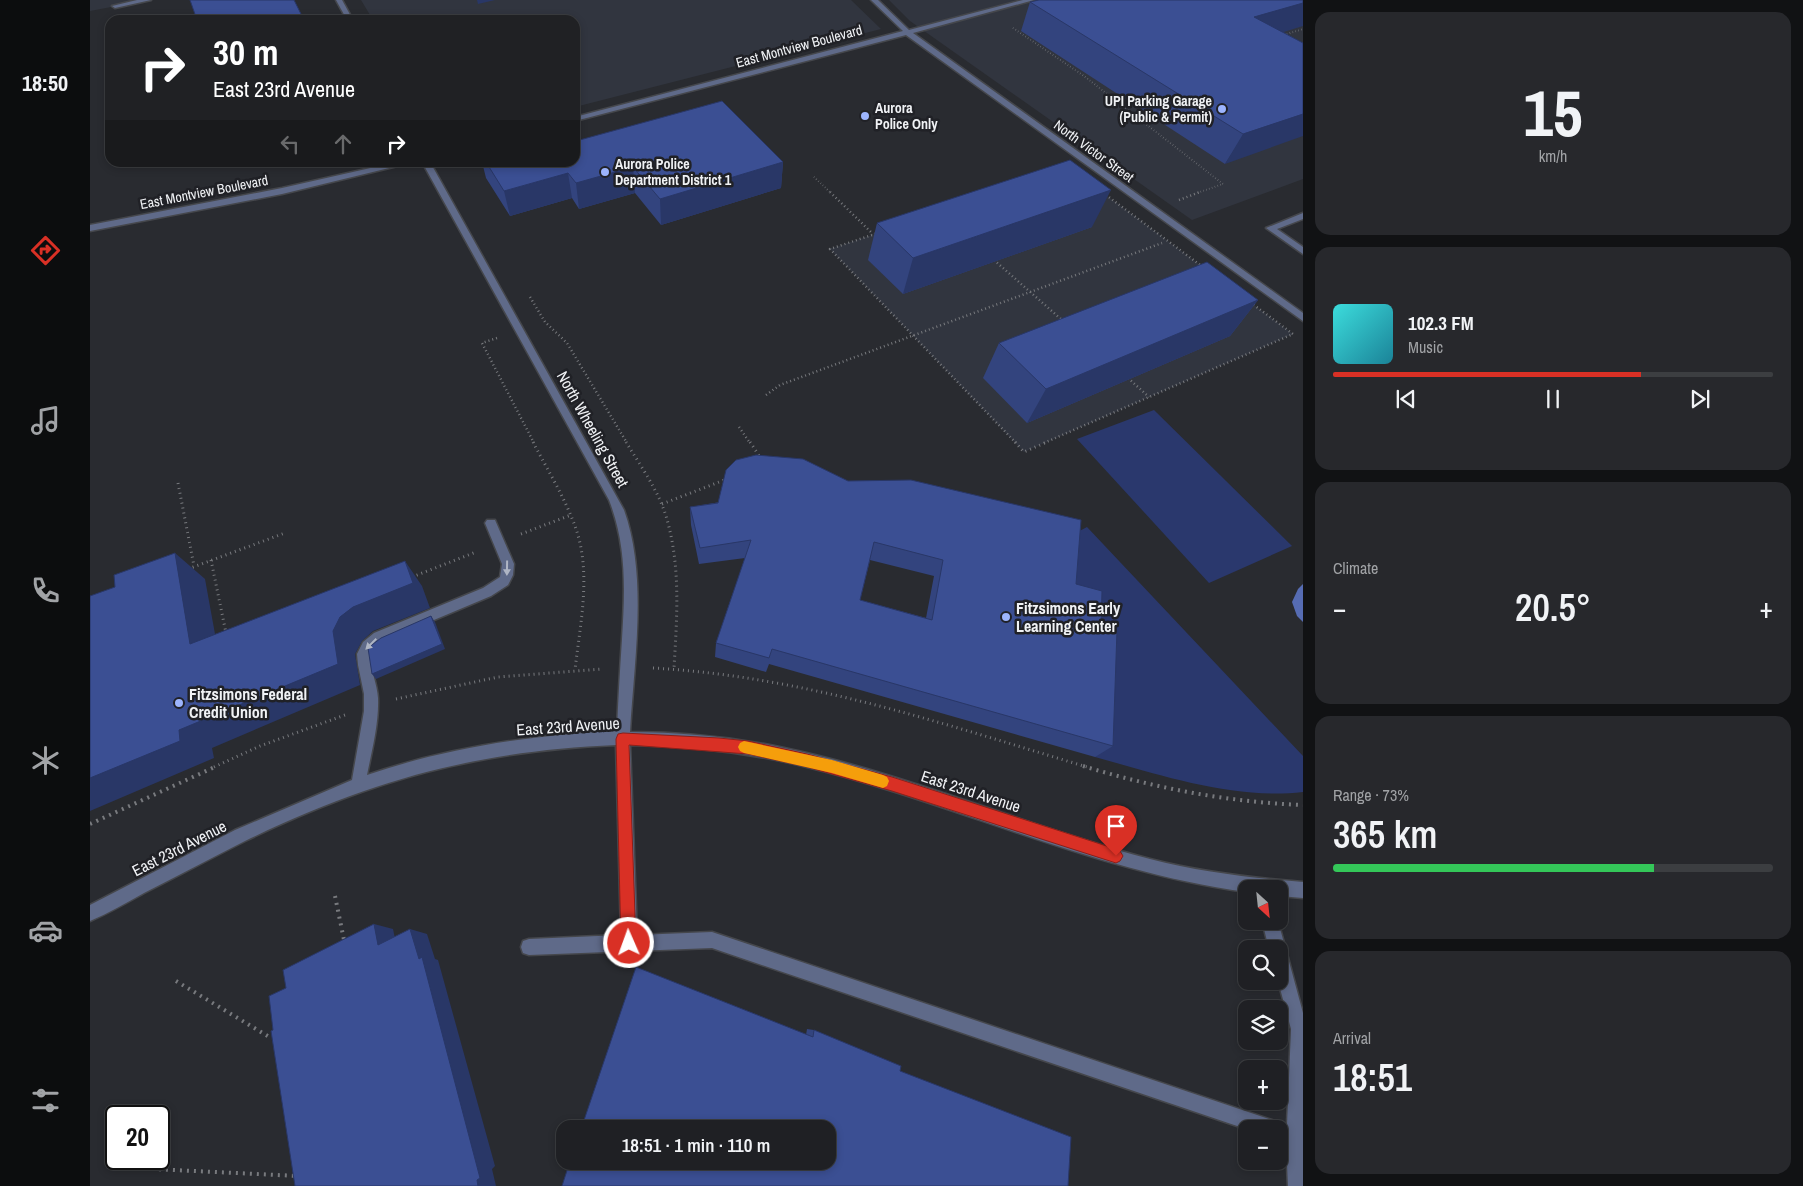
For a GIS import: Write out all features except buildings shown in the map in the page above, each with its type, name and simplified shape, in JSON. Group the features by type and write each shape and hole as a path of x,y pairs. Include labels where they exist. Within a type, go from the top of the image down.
{"street":[{"path":"115,6 148,0"},
{"path":"339,0 347,15"},
{"name":"North Victor Street","path":"874,0 908,32 1303,318"},
{"name":"East Montview Boulevard","path":"580,118 1031,0"},
{"name":"East Montview Boulevard","path":"90,228 317,184 389,167"},
{"name":"North Wheeling Street","path":"429,167 518,331 614,499 625,525 630,553 632,586 623,739 629,943"},
{"path":"1303,216 1270,228 1303,251"},
{"path":"358,785 371,706 371,690 364,656 368,645 379,637 487,592 504,581 507,576 508,564 491,523"},
{"name":"East 23rd Avenue","path":"90,914 242,837 358,785 394,773 465,754 541,743 623,739 719,744 748,748 807,761 892,784 1151,866 1238,883"},
{"name":"East 23rd Avenue","path":"1288,889 1303,890"},
{"path":"529,947 712,940 1245,1120"},
{"path":"1288,988 1299,1029 1288,1125"},
{"path":"1288,1139 1297,1186"}],"path":[{"path":"766,395 780,385 914,336 1168,241 1293,334 1024,452 914,336 830,248 1059,173 1072,173 1083,178 1134,216 1223,184 1084,76 1013,28"},
{"path":"1277,37 1303,29"},
{"path":"814,177 873,234"},
{"path":"1010,189 1015,195"},
{"path":"1101,200 1109,198"},
{"path":"940,212 947,218"},
{"path":"988,254 1066,323"},
{"path":"1241,304 1248,301"},
{"path":"90,824 260,746 371,706 458,684 498,677 575,670 584,574 580,536 572,515 482,343 545,322 563,339 662,504 672,537 677,566 678,604 674,668 759,676 846,695 1147,784 1239,800 1303,805"},
{"path":"1127,377 1149,397"},
{"path":"739,427 762,460"},
{"path":"662,504 730,477"},
{"path":"178,483 194,566"},
{"path":"410,578 572,515"},
{"path":"185,570 285,533"},
{"path":"211,560 228,641"},
{"path":"334,896 344,940"},
{"path":"176,981 271,1038"},
{"path":"170,1170 298,1176"}],"shaded area":[{"path":"90,0 148,0 90,11"},
{"path":"361,0 851,0 881,29 580,106 580,15 370,15"},
{"path":"889,0 1303,0 1303,179 1192,220 910,21"},
{"path":"1059,173 1083,178 1293,334 1024,452 830,249"},
{"path":"1154,410 1292,546 1209,583 1077,439"},
{"path":"1087,527 1303,756 1303,792 1277,794 1224,789 1171,778 1095,757 1099,672 1062,600 1068,537"},
{"path":"1303,584 1303,622 1297,616 1292,602 1298,589"}],"slow traffic":[{"path":"744,747 883,781"}],"place":[{"name":"UPI Parking Garage (Public & Permit)","path":"1222,109"},
{"name":"Aurora Police Only","path":"865,116"},
{"name":"Aurora Police Department District 1","path":"605,172"},
{"name":"Fitzsimons Early Learning Center","path":"1006,617"},
{"name":"Fitzsimons Federal Credit Union","path":"179,703"}],"route":[{"path":"629,943 623,739 665,739 719,744 748,748 807,761 892,784 1116,856"}]}
